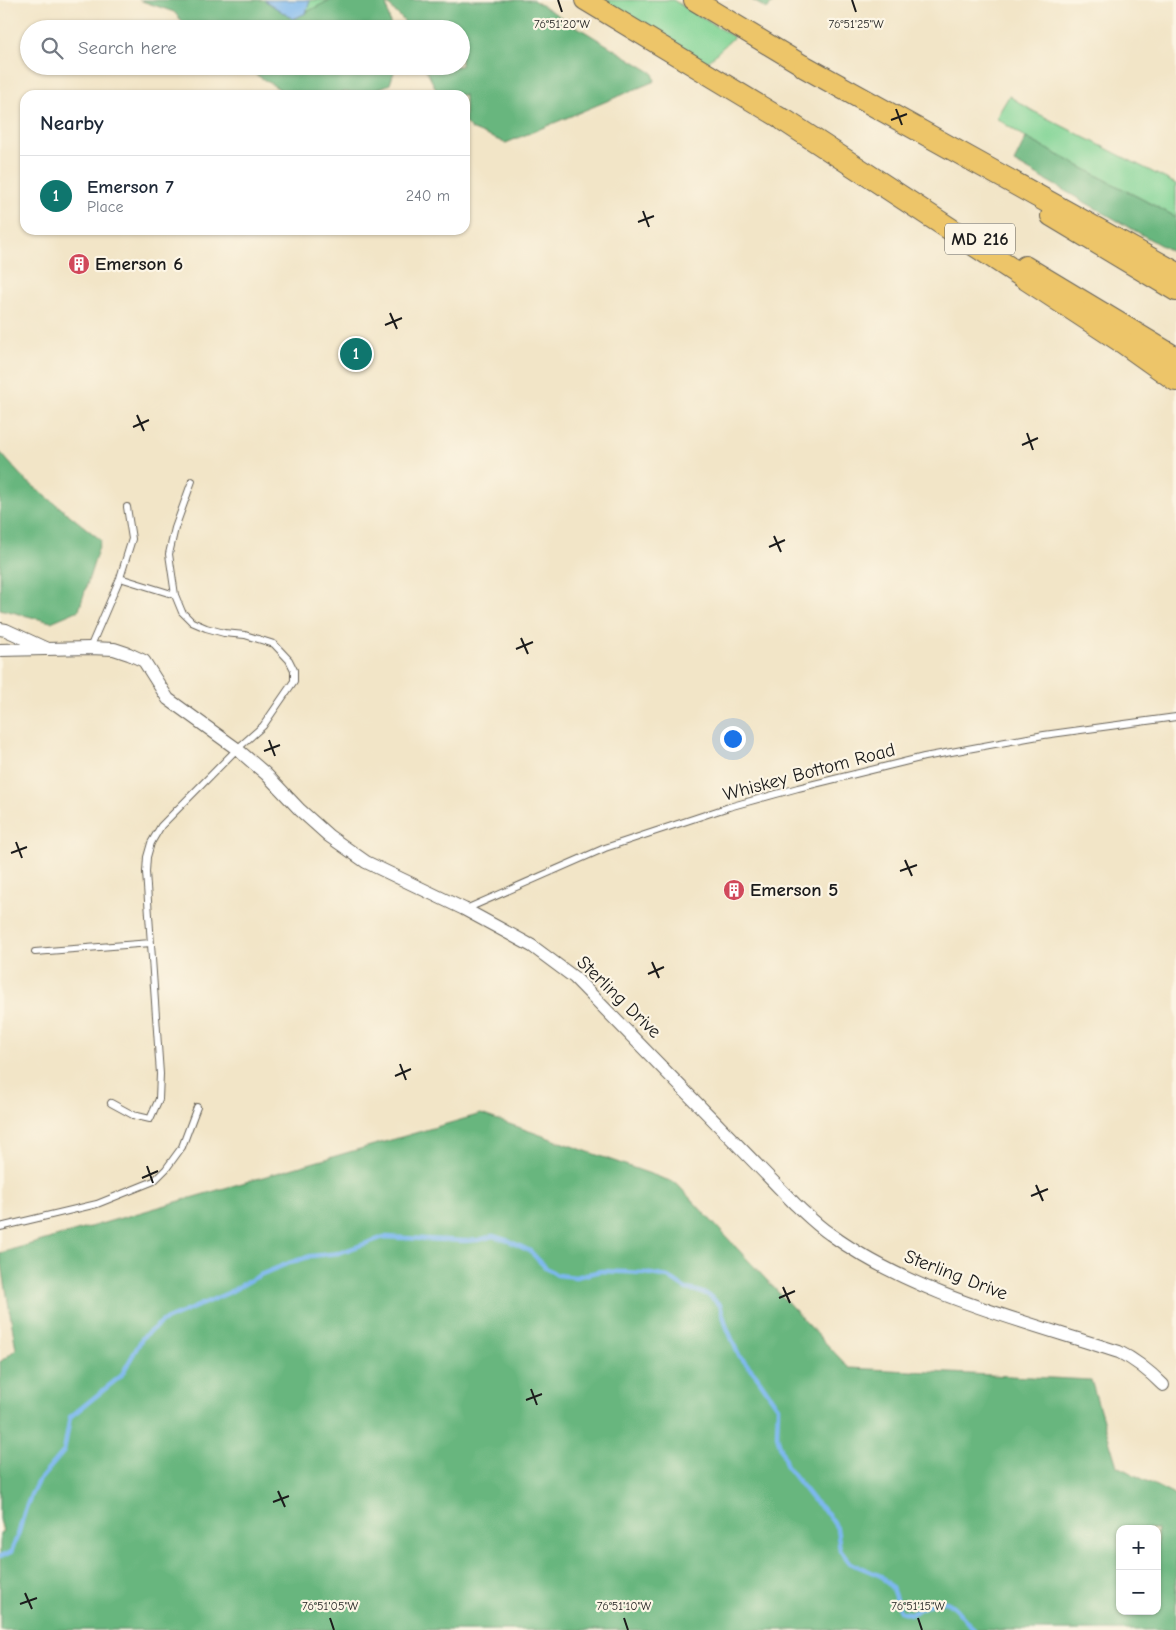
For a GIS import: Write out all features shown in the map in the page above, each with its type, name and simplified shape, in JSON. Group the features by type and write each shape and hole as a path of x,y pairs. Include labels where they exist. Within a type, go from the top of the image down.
{"highway":[{"path":"805,67 1176,273"},
{"path":"784,120 1124,343 1176,380"}],"main road":[{"name":"MD 216","path":"585,0 1176,357"},
{"name":"MD 216","path":"694,0 1176,291"}],"street":[{"name":"Sterling Drive","path":"0,629 47,649"},
{"name":"Sterling Drive","path":"0,650 114,649 144,661 168,699 237,749 266,774 300,810 329,836 366,862 464,909 532,946 575,978 795,1204 829,1234 914,1283 964,1302 1118,1352 1140,1364 1163,1385"}],"lane":[{"path":"111,1103 133,1115 150,1119 158,1099 160,1074 146,872 147,857 151,843 161,826 237,749 263,726 294,681 294,670 289,660 274,644 245,635 224,633 206,628 192,622 182,612 175,595 169,554 175,528 192,481"},
{"path":"90,648 120,578 132,539 127,507"},
{"path":"120,578 175,595"},
{"name":"Whiskey Bottom Road","path":"464,909 605,848 729,807 798,788 934,756 1044,735 1176,717"},
{"path":"35,952 151,943"},
{"path":"0,1227 97,1204 154,1181 166,1169 182,1147 197,1107"}],"green space":[{"path":"139,0 264,0 293,19 330,0 533,0 653,73 655,81 506,143 470,128 470,90 436,90 429,75 470,75 470,20 403,20 386,2 389,20 181,20 174,12"},
{"path":"310,0 330,0 306,13"},
{"path":"602,0 673,0 734,37 706,63"},
{"path":"752,0 775,0 767,9"},
{"path":"257,75 393,75 390,84 375,90 281,90"},
{"path":"1009,96 1033,111 1176,184 1176,217 1026,138 996,118"},
{"path":"1026,138 1176,217 1176,254 1014,162"},
{"path":"0,452 23,478 101,540 79,610 51,622 0,609"},
{"path":"481,1114 676,1183 849,1368 1091,1380 1117,1466 1176,1496 1176,1630 0,1630 0,1533 3,1531 0,1519 0,1362 16,1349 0,1253"}],"water":[{"path":"264,0 310,0 306,13 293,19"}],"waterway":[{"path":"0,1557 11,1552 24,1513 37,1483 64,1451 70,1417 121,1376 143,1337 163,1321 228,1293 260,1275 289,1263 311,1256 339,1253 384,1237 465,1241 493,1236 530,1251 545,1267 557,1275 576,1277 601,1271 645,1273 668,1277 686,1289 710,1296 720,1305 738,1354 756,1375 778,1407 777,1436 787,1467 812,1499 828,1514 837,1528 840,1550 850,1563 881,1576 892,1588 900,1611 911,1614 934,1603 947,1602 959,1612 974,1630"}],"place":[{"name":"Emerson 6","path":"79,264"},
{"name":"Emerson 7","path":"356,354"},
{"name":"Emerson 5","path":"734,890"}]}
